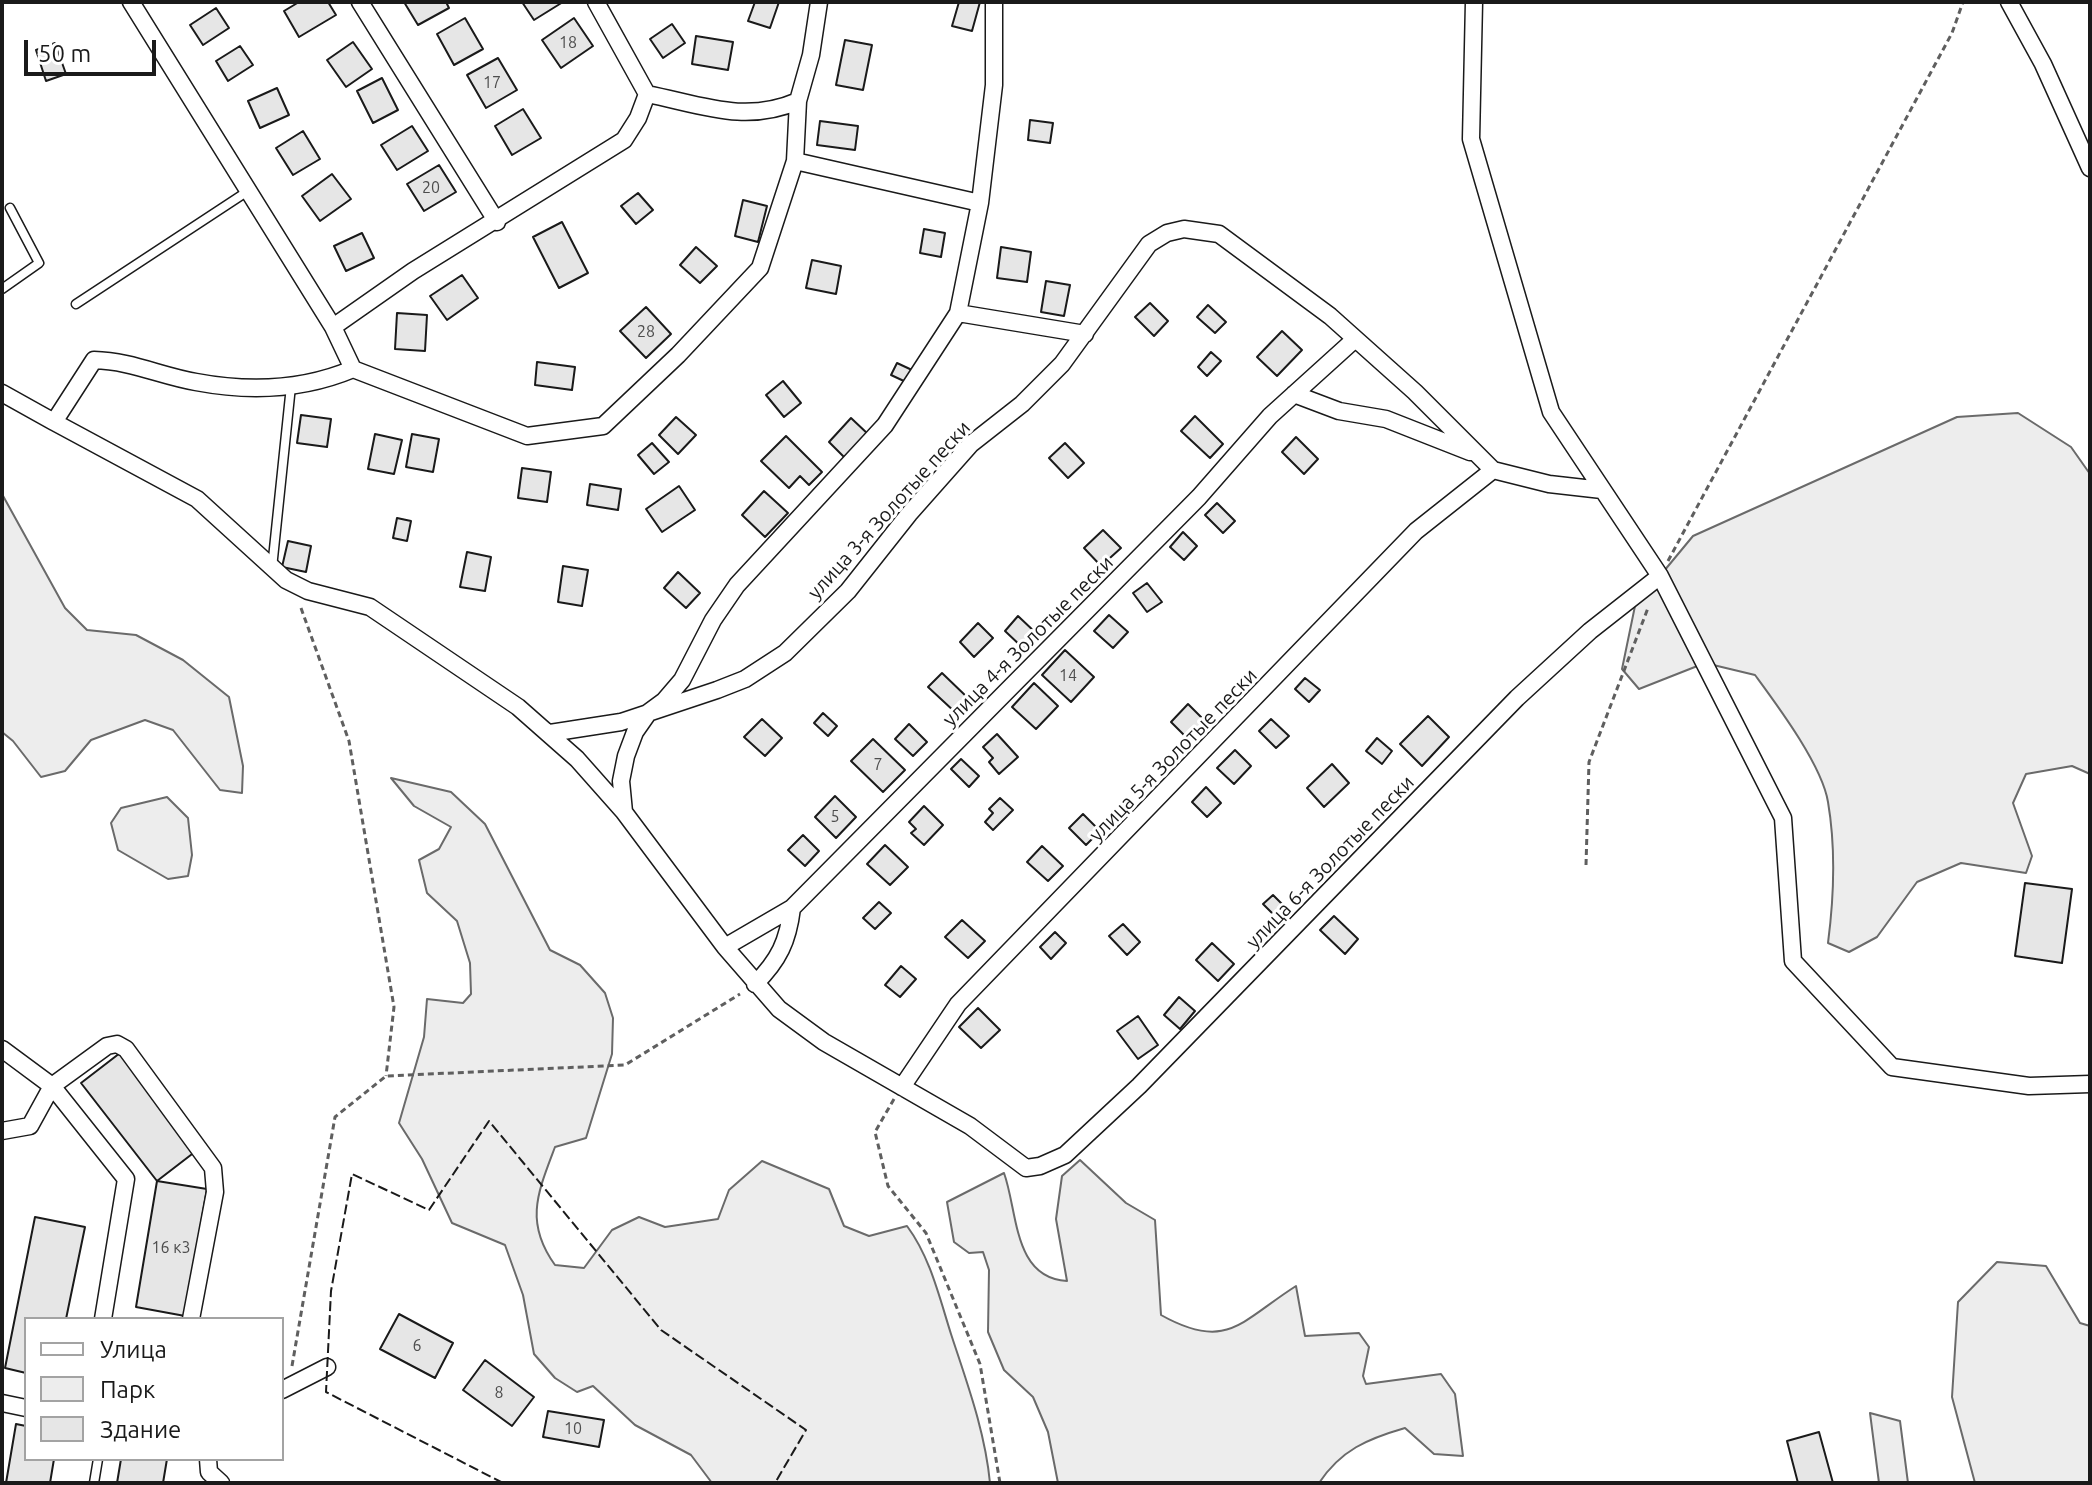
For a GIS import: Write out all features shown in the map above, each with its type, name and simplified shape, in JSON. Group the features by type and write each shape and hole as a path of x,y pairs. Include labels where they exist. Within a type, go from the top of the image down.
{"street":[{"path":"131,2 333,327 353,369 527,436 603,426 678,355 760,268 795,161 798,101 811,55 819,2"},
{"path":"360,2 497,222"},
{"path":"596,2 647,94 746,115 772,112 798,101"},
{"path":"624,812 621,781 626,756 649,712 664,701 682,680 713,620 737,585 885,425 958,313 980,203 994,85 994,2"},
{"path":"1474,2 1471,139 1551,412 1660,576 1783,818 1793,961 1892,1067 2029,1086 2090,1084"},
{"path":"2009,2 2043,64 2090,168"},
{"path":"333,327 413,271 497,222 624,140 638,118 647,94"},
{"path":"795,161 980,203"},
{"name":"улица 3-я Золотые пески","path":"550,733 593,729 649,712 745,679 785,653 856,581 909,514 971,444 1038,389 1085,334 1149,244 1167,233 1184,229 1219,234 1317,305 1422,399 1493,470"},
{"path":"958,313 1085,334"},
{"name":"улица 4-я Золотые пески","path":"725,947 792,908 1199,497 1256,430 1354,340"},
{"path":"54,422 94,360 140,365 194,382 239,387 291,386 325,381 353,369"},
{"path":"2,393 197,499 272,569 293,583 370,607 518,707 550,733 624,812 755,984 801,1027 902,1087"},
{"path":"1294,394 1339,411 1386,419 1476,454"},
{"path":"1493,470 1549,484 1602,490"},
{"name":"улица 5-я Золотые пески","path":"902,1087 958,1004 1416,531 1493,470"},
{"name":"улица 6-я Золотые пески","path":"902,1087 970,1126 1026,1168 1040,1166 1065,1155 1139,1086 1517,698 1590,631 1660,576"},
{"path":"755,984 781,954 789,937 792,908"},
{"path":"2,1131 30,1126 52,1086 107,1046 117,1044 126,1049 202,1148 213,1168 215,1192 191,1317"},
{"path":"2,1049 52,1086 126,1179 103,1317"},
{"path":"285,1388 327,1367"},
{"path":"2,1403 24,1408"},
{"path":"208,1461 209,1472 221,1483"}],"lane":[{"path":"76,304 248,190"},
{"path":"2,289 39,263 10,208"},
{"path":"272,569 291,386"},
{"path":"94,1483 98,1461"}],"path":[{"path":"1660,576 1952,33 1963,2"},
{"path":"293,583 349,741 394,1007 386,1076"},
{"path":"1586,865 1589,762 1649,605"},
{"path":"285,1388 335,1117 386,1076 625,1065 755,984"},
{"path":"902,1087 875,1132 888,1186 926,1233 980,1364 1000,1483"}],"green space":[{"path":"2018,413 2071,447 2090,474 2090,774 2072,766 2026,774 2013,803 2032,856 2026,873 1961,863 1917,882 1877,937 1849,952 1828,943 1833,873 1828,802 1817,771 1798,736 1755,675 1705,663 1639,689 1622,669 1635,606 1693,536 1957,417"},
{"path":"2,494 65,608 87,630 136,635 183,660 229,697 243,766 242,793 220,790 173,730 145,720 91,740 65,771 41,777 13,741 2,732"},
{"path":"391,778 451,792 485,824 550,950 580,965 605,993 613,1018 612,1054 586,1138 555,1147 539,1193 537,1221 540,1235 555,1265 584,1268 612,1230 639,1217 665,1227 718,1219 729,1190 762,1161 829,1189 844,1226 869,1236 907,1226 922,1251 938,1291 980,1426 990,1483 712,1483 691,1455 635,1425 593,1386 577,1392 555,1378 534,1354 523,1295 505,1245 452,1223 422,1159 399,1123 424,1037 427,999 463,1003 471,994 470,963 457,921 427,893 419,860 439,849 451,827 414,806"},
{"path":"167,797 188,818 192,855 188,876 168,879 118,850 111,823 121,808"},
{"path":"1080,1160 1126,1203 1155,1220 1161,1315 1202,1331 1233,1328 1296,1286 1305,1336 1359,1333 1369,1347 1363,1376 1366,1384 1441,1374 1455,1394 1463,1456 1434,1454 1405,1428 1356,1447 1336,1462 1319,1483 1058,1483 1048,1432 1033,1397 1004,1370 988,1332 989,1270 983,1252 969,1253 954,1242 947,1202 1004,1173 1020,1240 1027,1256 1036,1268 1049,1277 1067,1281 1056,1219 1062,1176"},
{"path":"1997,1262 2046,1266 2080,1323 2090,1326 2090,1483 1975,1483 1952,1397 1958,1302"},
{"path":"1870,1413 1900,1421 1908,1483 1879,1483"}],"building":[{"path":"299,2 328,2 336,15 299,37 284,11"},
{"path":"404,2 446,2 449,8 418,25"},
{"path":"522,2 563,2 534,20"},
{"path":"755,2 779,2 770,28 748,21"},
{"path":"959,2 980,2 972,31 952,26"},
{"path":"216,8 229,28 203,45 190,25"},
{"path":"465,18 483,49 454,65 437,34"},
{"path":"574,18 593,46 561,68 542,40"},
{"path":"672,24 685,43 663,58 650,39"},
{"path":"696,36 733,42 728,70 692,64"},
{"path":"845,40 872,45 863,90 836,85"},
{"path":"353,42 372,69 346,87 327,60"},
{"path":"55,43 66,74 46,81 36,50"},
{"path":"240,46 253,65 228,81 216,61"},
{"path":"498,58 517,90 486,108 467,75"},
{"path":"382,78 398,110 373,123 357,91"},
{"path":"277,88 289,115 260,128 248,101"},
{"path":"523,109 541,138 512,155 495,126"},
{"path":"1030,120 1053,123 1050,143 1028,140"},
{"path":"820,121 858,126 855,150 817,145"},
{"path":"412,126 428,151 397,170 381,145"},
{"path":"303,131 320,159 293,175 276,148"},
{"path":"439,165 456,192 424,211 407,184"},
{"path":"332,174 351,199 320,221 302,196"},
{"path":"638,193 653,210 636,224 621,206"},
{"path":"743,200 767,206 758,242 735,236"},
{"path":"562,222 588,273 559,288 533,237"},
{"path":"924,229 945,233 941,257 920,253"},
{"path":"362,233 374,258 346,271 334,246"},
{"path":"696,247 717,266 700,283 680,265"},
{"path":"1001,247 1031,252 1027,282 997,278"},
{"path":"812,260 841,266 836,294 806,288"},
{"path":"462,275 478,298 447,320 430,296"},
{"path":"1046,281 1070,285 1064,316 1041,312"},
{"path":"1150,303 1168,321 1154,336 1135,317"},
{"path":"1208,305 1226,322 1215,333 1197,317"},
{"path":"646,307 671,334 646,358 620,331"},
{"path":"397,313 427,315 425,351 395,349"},
{"path":"1282,331 1302,350 1277,376 1257,357"},
{"path":"1211,352 1221,361 1207,376 1198,367"},
{"path":"537,362 575,367 572,390 535,385"},
{"path":"897,363 912,370 906,382 891,375"},
{"path":"783,381 801,403 784,417 766,395"},
{"path":"301,415 331,419 327,447 297,443"},
{"path":"1195,416 1223,444 1210,458 1181,431"},
{"path":"676,417 696,435 678,454 659,435"},
{"path":"851,418 869,435 846,459 829,442"},
{"path":"375,434 402,440 394,474 368,469"},
{"path":"412,434 439,439 433,472 406,467"},
{"path":"786,436 822,472 809,485 800,476 789,488 761,461"},
{"path":"1296,437 1318,459 1304,474 1282,452"},
{"path":"652,443 669,462 654,474 638,455"},
{"path":"1065,443 1084,463 1068,478 1049,458"},
{"path":"522,468 551,472 547,502 518,498"},
{"path":"590,484 621,489 618,510 587,505"},
{"path":"679,486 695,510 662,532 646,509"},
{"path":"764,491 788,513 765,537 742,515"},
{"path":"1217,503 1235,521 1223,533 1205,515"},
{"path":"397,518 411,521 407,541 393,538"},
{"path":"1103,530 1121,548 1101,566 1084,548"},
{"path":"1183,532 1197,546 1184,560 1170,547"},
{"path":"288,541 311,546 306,572 282,567"},
{"path":"467,552 491,557 485,591 460,587"},
{"path":"563,566 588,570 582,606 558,602"},
{"path":"678,572 700,593 686,608 664,588"},
{"path":"1147,583 1162,602 1147,612 1133,593"},
{"path":"1109,615 1128,632 1113,648 1094,631"},
{"path":"1018,616 1037,634 1023,648 1005,631"},
{"path":"978,623 993,638 974,657 960,642"},
{"path":"1065,650 1094,677 1071,702 1042,675"},
{"path":"942,673 969,699 956,713 928,687"},
{"path":"1305,678 1320,690 1309,702 1295,689"},
{"path":"1034,683 1058,706 1036,729 1012,707"},
{"path":"1188,704 1207,723 1190,741 1171,722"},
{"path":"823,713 837,726 828,736 814,723"},
{"path":"1428,716 1449,737 1422,766 1400,744"},
{"path":"762,719 782,738 765,756 744,737"},
{"path":"1271,719 1289,736 1276,748 1259,731"},
{"path":"909,724 927,742 913,756 895,739"},
{"path":"997,734 1018,757 999,774 989,762 993,758 983,747"},
{"path":"1377,738 1392,751 1382,764 1366,751"},
{"path":"873,739 905,770 883,792 851,761"},
{"path":"1235,750 1251,766 1234,784 1217,768"},
{"path":"961,759 979,776 969,787 951,769"},
{"path":"1332,764 1349,783 1324,807 1307,788"},
{"path":"1206,787 1221,803 1207,817 1192,802"},
{"path":"835,796 856,817 836,838 815,817"},
{"path":"1000,798 1013,810 993,830 985,822 993,813 989,809"},
{"path":"924,806 943,825 924,845 911,833 916,829 909,822"},
{"path":"1083,814 1100,831 1086,845 1069,828"},
{"path":"803,835 819,851 805,866 788,850"},
{"path":"885,845 908,867 890,885 867,864"},
{"path":"1042,846 1063,866 1048,881 1027,862"},
{"path":"2025,883 2072,889 2062,963 2015,956"},
{"path":"1273,895 1286,908 1276,917 1263,904"},
{"path":"879,902 891,913 875,929 863,918"},
{"path":"1334,916 1358,939 1345,954 1320,930"},
{"path":"962,920 985,941 968,958 945,937"},
{"path":"1123,924 1140,942 1127,955 1109,936"},
{"path":"1055,932 1066,943 1051,959 1040,947"},
{"path":"1212,943 1234,964 1218,981 1196,960"},
{"path":"901,966 916,979 900,997 885,985"},
{"path":"1179,997 1195,1011 1180,1029 1164,1015"},
{"path":"978,1008 1000,1030 981,1048 959,1027"},
{"path":"1138,1016 1158,1045 1138,1059 1117,1031"},
{"path":"120,1053 196,1151 157,1181 81,1083"},
{"path":"157,1181 207,1189 185,1316 136,1307"},
{"path":"35,1217 85,1227 66,1317 24,1317 24,1373 5,1368"},
{"path":"399,1314 453,1343 435,1378 380,1349"},
{"path":"485,1360 534,1397 512,1426 463,1390"},
{"path":"548,1411 604,1420 599,1447 543,1437"},
{"path":"16,1424 24,1426 24,1461 54,1461 50,1483 6,1483"},
{"path":"1819,1432 1833,1483 1798,1483 1787,1441"},
{"path":"121,1461 167,1461 163,1483 117,1483"}],"fence":[{"path":"503,1483 326,1392 331,1291 352,1174 429,1210 489,1121 661,1330 806,1430 775,1483"}]}
